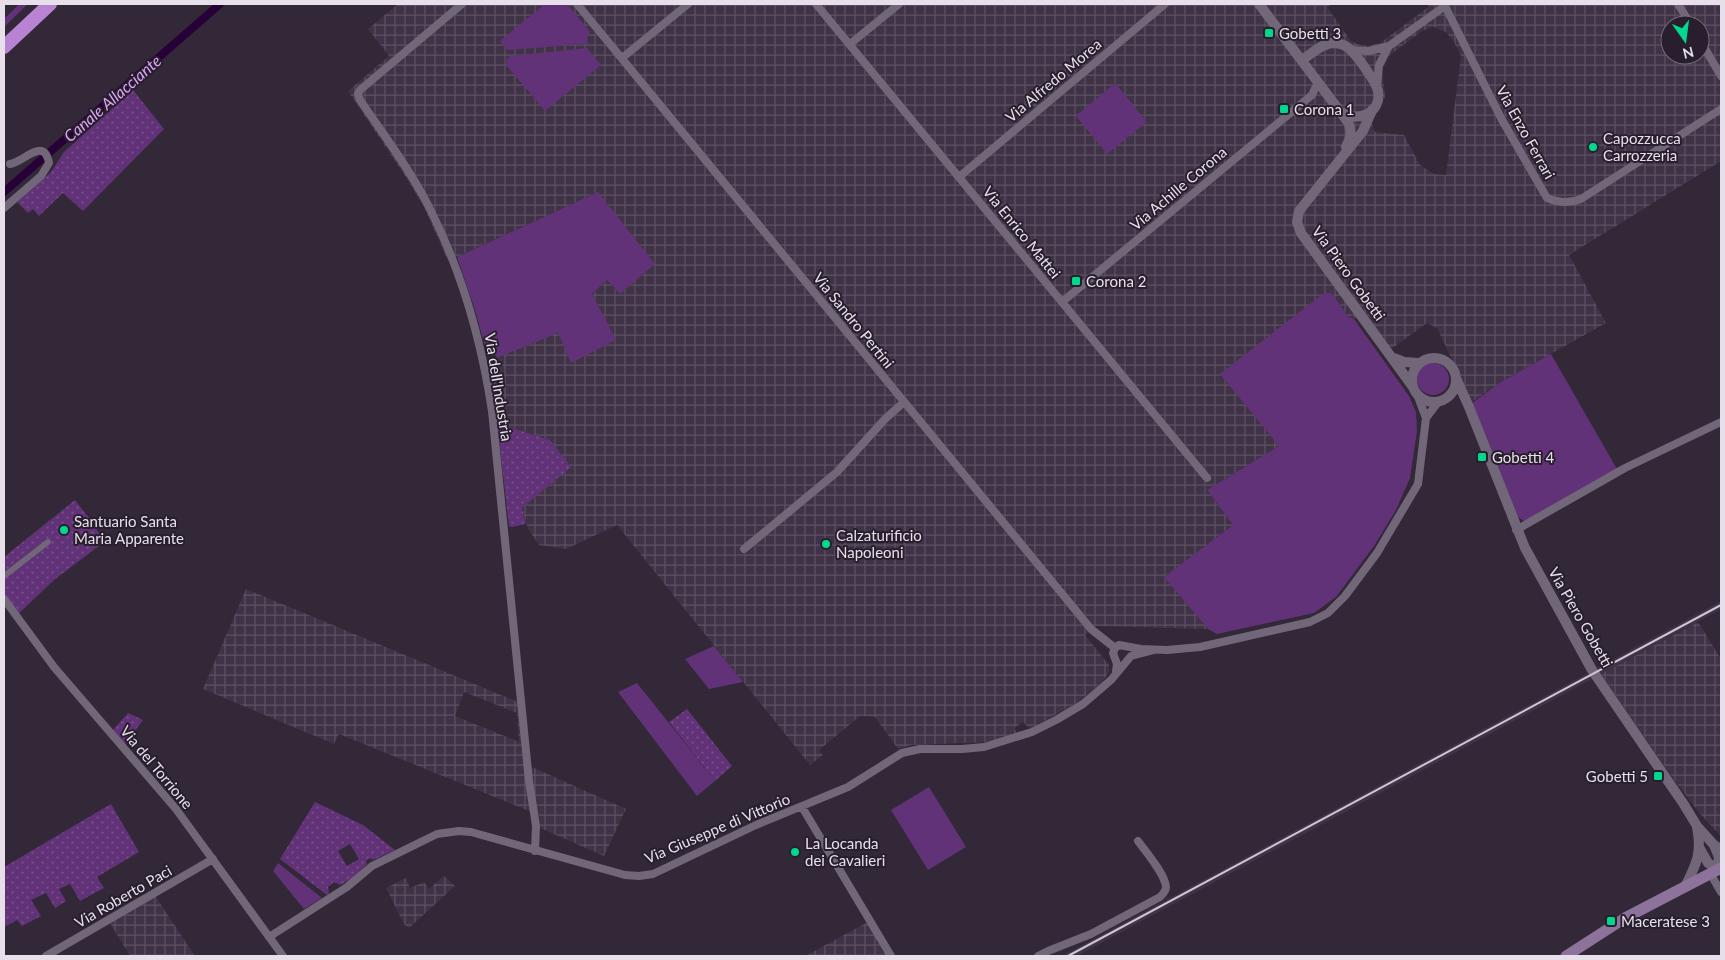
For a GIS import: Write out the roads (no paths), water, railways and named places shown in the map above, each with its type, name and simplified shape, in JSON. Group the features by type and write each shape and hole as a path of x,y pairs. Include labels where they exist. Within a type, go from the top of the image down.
{"highway":[{"path":"4,35 36,4"},
{"path":"4,47 50,4"}],"main road":[{"path":"1566,956 1625,918 1716,870"}],"street":[{"name":"Via dell'Industria","path":"462,4 360,90 358,94 360,100 411,176 442,234 460,276 483,356 492,411 529,781 536,826 534,850"},
{"name":"Via Sandro Pertini","path":"577,4 1091,629 1115,648"},
{"path":"622,58 688,4"},
{"name":"Via Enrico Mattei","path":"816,4 1207,478"},
{"path":"850,44 899,4"},
{"name":"Via Alfredo Morea","path":"959,177 1165,4"},
{"path":"1259,4 1341,112 1350,128 1348,142 1342,157"},
{"path":"1678,4 1685,15"},
{"name":"Via Enzo Ferrari","path":"1350,50 1369,51 1389,46 1445,5 1502,120 1547,198 1554,201 1569,203 1581,199 1721,109"},
{"path":"1302,60 1320,48 1332,43 1342,44 1350,50 1377,88 1378,100 1372,110 1366,115 1356,117 1341,112"},
{"name":"Via Enzo Ferrari","path":"1377,88 1379,65 1389,46"},
{"path":"1710,57 1721,76"},
{"name":"Via Achille Corona","path":"1062,302 1312,94 1318,82"},
{"name":"Via Achille Corona","path":"1312,94 1325,91"},
{"name":"Via Piero Gobetti","path":"1372,110 1363,131 1300,210 1298,227 1415,391"},
{"path":"4,208 41,176 49,163 46,154 42,150 34,151 17,163 10,164"},
{"path":"1390,356 1404,362 1419,363"},
{"path":"1116,673 1117,666 1113,653 1119,645 1154,650 1190,648 1216,644 1310,622 1328,613 1345,596 1377,553 1416,489 1426,418 1411,382 1413,371 1419,363 1429,358 1440,358 1450,364 1455,373 1454,388 1426,418"},
{"name":"Via Piero Gobetti","path":"1456,378 1516,530 1534,566 1592,670 1697,826"},
{"path":"1415,391 1426,401 1459,400 1469,407"},
{"path":"744,549 838,472 885,419 904,402"},
{"path":"1516,530 1625,468 1721,422"},
{"path":"4,576 48,542"},
{"name":"Via del Torrione","path":"4,599 54,667 163,793 283,956"},
{"path":"1127,647 1131,656 1154,650"},
{"name":"Via Giuseppe di Vittorio","path":"269,937 347,887 370,867 437,834 454,831 471,832 625,875 639,876 664,870 743,831 848,787 902,753 920,749 962,750 984,748 1032,732 1083,704 1105,686 1131,656"},
{"path":"1115,660 1124,663"},
{"path":"802,807 891,956"},
{"path":"1697,826 1717,847 1716,870 1721,892"},
{"path":"1686,885 1697,864 1700,849 1697,826"},
{"path":"1038,956 1091,934 1160,897 1165,892 1166,887 1163,879 1138,841"},
{"path":"1700,849 1708,863 1716,870"},
{"name":"Via Roberto Paci","path":"46,956 213,859"}],"waterway":[{"name":"Canale Allacciante","path":"4,192 220,4"}],"railway":[{"path":"1068,956 1721,605"}],"place":[{"name":"Gobetti 3","path":"1269,33"},
{"name":"Corona 1","path":"1284,109"},
{"name":"Capozzucca Carrozzeria","path":"1593,147"},
{"name":"Corona 2","path":"1076,281"},
{"name":"Gobetti 4","path":"1482,457"},
{"name":"Santuario Santa Maria Apparente","path":"64,530"},
{"name":"Calzaturificio Napoleoni","path":"826,544"},
{"name":"Gobetti 5","path":"1658,776"},
{"name":"La Locanda dei Cavalieri","path":"795,852"},
{"name":"Maceratese 3","path":"1611,921"}]}
